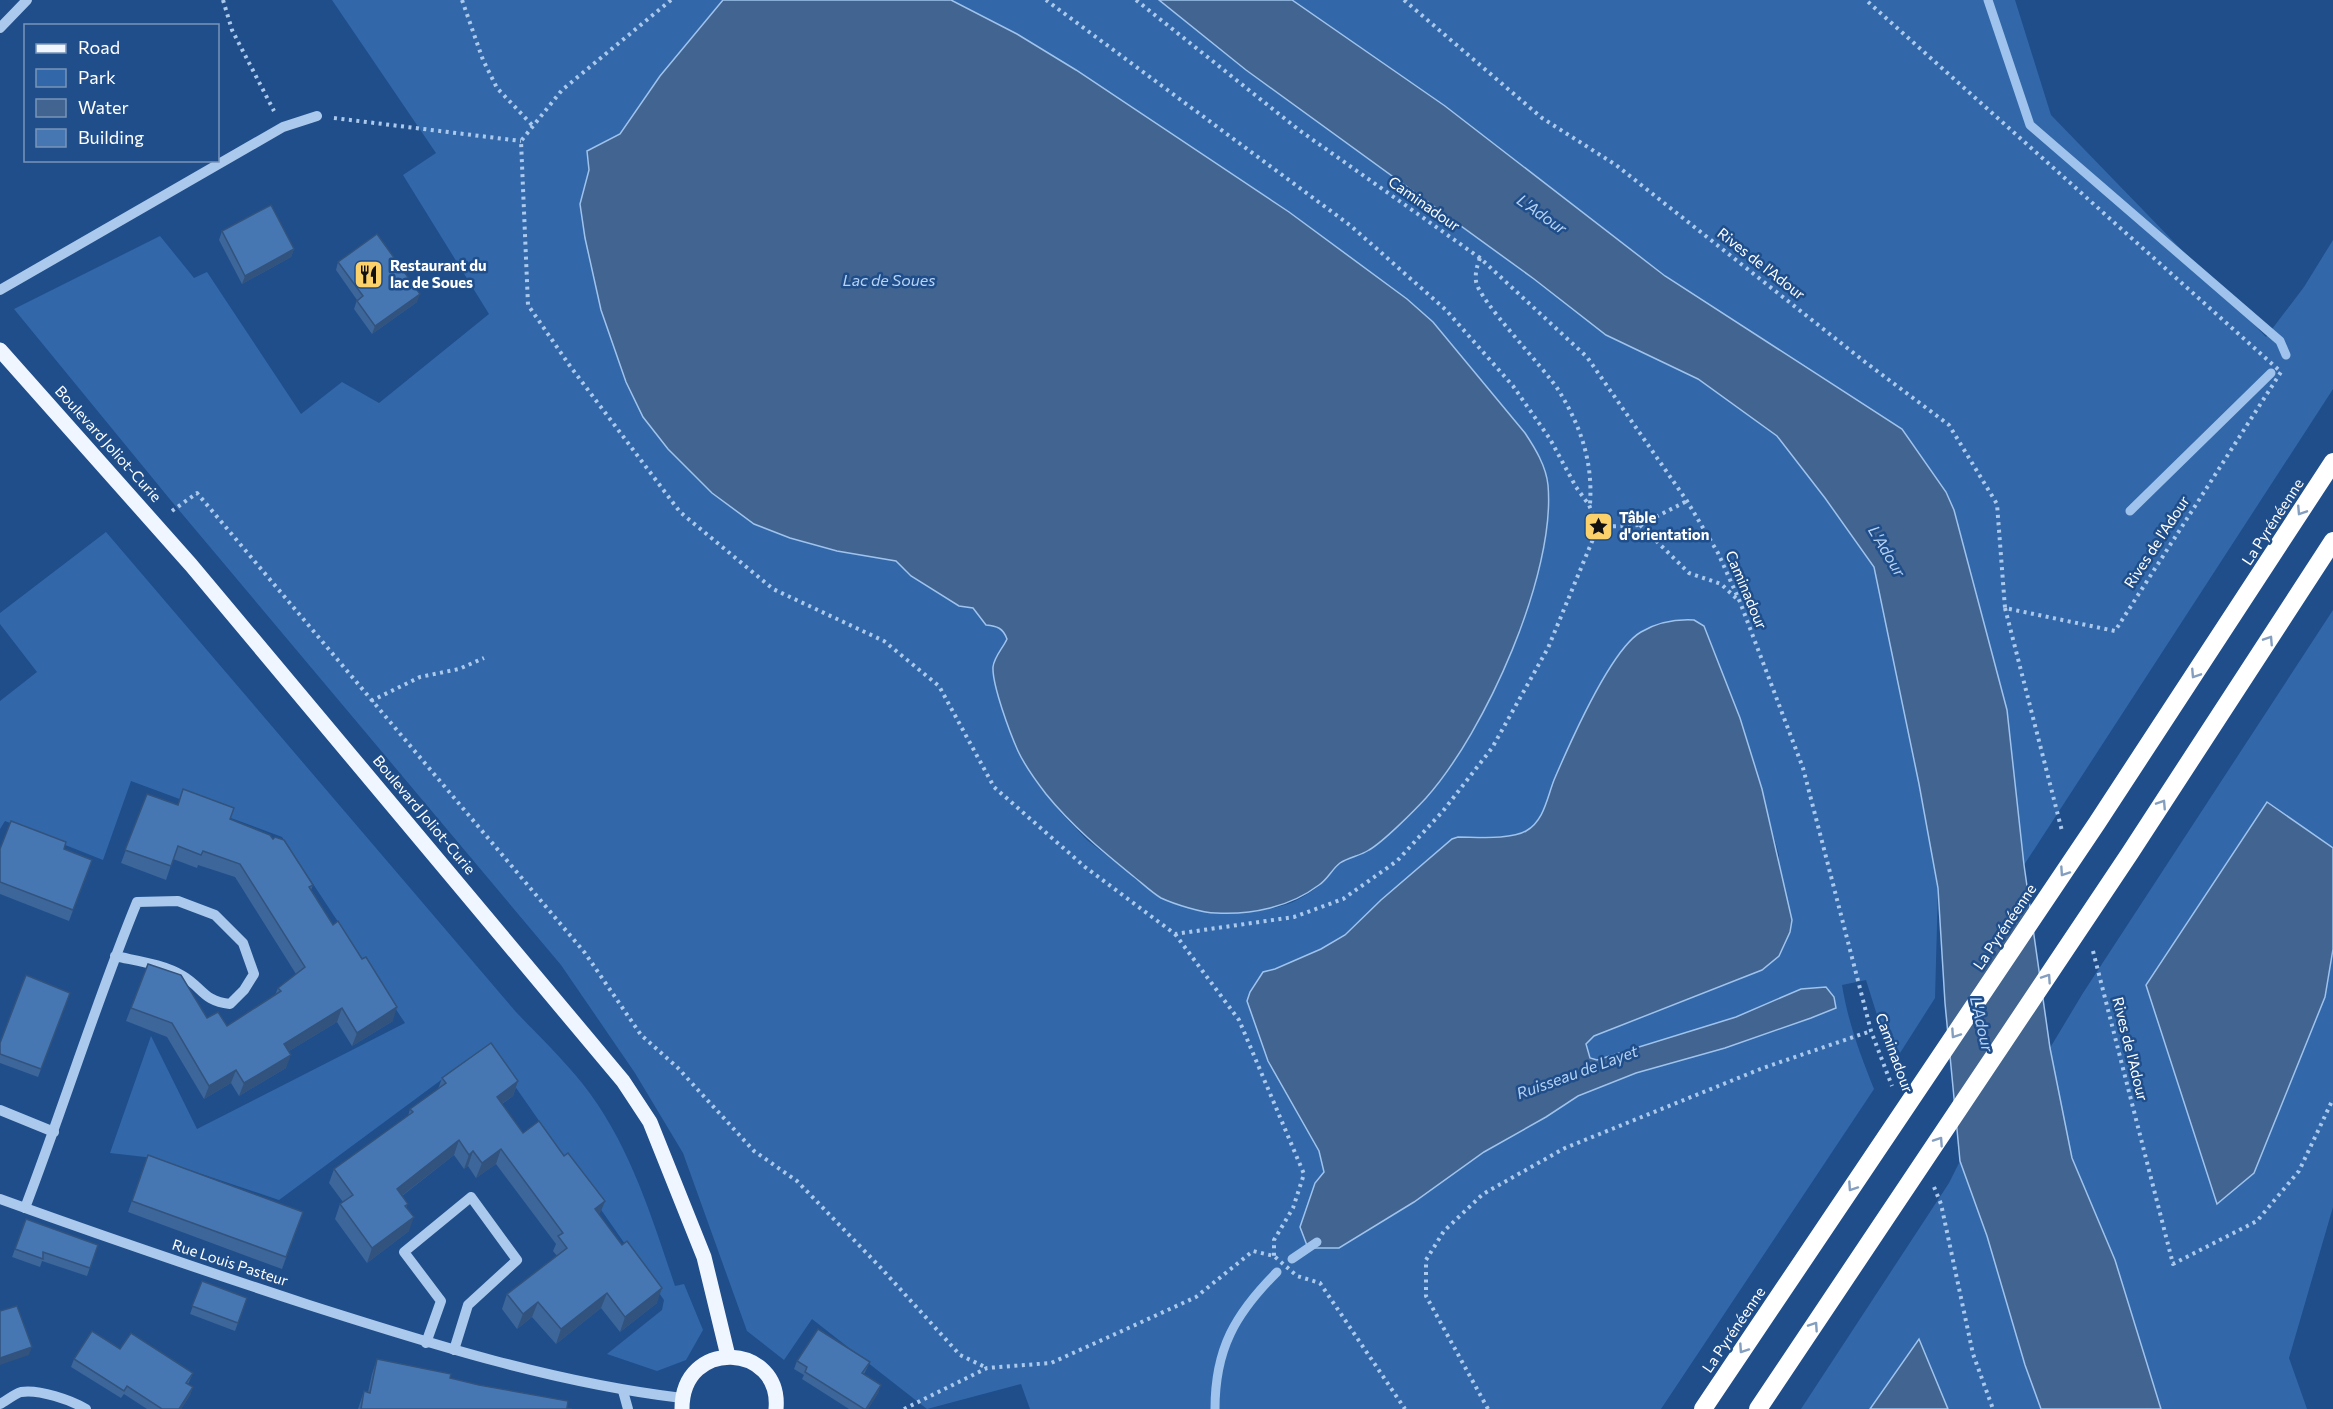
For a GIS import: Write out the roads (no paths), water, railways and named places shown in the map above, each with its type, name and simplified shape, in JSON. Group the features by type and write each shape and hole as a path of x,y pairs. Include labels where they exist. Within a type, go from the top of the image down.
{"highway":[{"name":"La Pyrénéenne","path":"1702,1409 2097,823 2333,462"},
{"path":"1758,1409 2130,853 2333,541"}],"main road":[{"name":"Boulevard Joliot-Curie","path":"0,350 199,574 623,1081 650,1122 704,1257 728,1356"},
{"path":"682,1403 693,1374 703,1365 728,1356 742,1358 755,1364 766,1374 773,1387 776,1409"}],"street":[{"path":"0,28 27,0"},
{"path":"0,290 283,127 317,116"},
{"path":"25,1208 115,956 137,902 178,901 215,915 243,944 254,974 244,990 230,1004 215,1002 183,976 157,966 115,956"},
{"path":"0,1110 54,1132"},
{"path":"426,1343 441,1301 404,1252 471,1197 517,1260 468,1305 454,1350"},
{"name":"Rue Louis Pasteur","path":"0,1198 129,1246 426,1343 682,1403"},
{"path":"623,1391 628,1409"},
{"path":"0,1404 21,1392 48,1394 73,1401 86,1409"}],"water":[{"name":"Lac de Soues","path":"723,0 951,0 1017,34 1076,70 1289,212 1407,299 1433,322 1525,433 1542,464 1548,485 1547,521 1541,562 1528,606 1493,693 1449,769 1421,804 1375,846 1340,863 1322,883 1308,893 1270,908 1243,913 1210,913 1161,898 1077,827 1046,794 1024,762 1006,721 993,675 995,660 1007,639 1001,630 986,625 973,608 959,606 911,576 896,561 837,551 790,538 754,524 712,493 668,449 643,417 626,382 601,310 585,238 580,204 589,170 587,151 620,134 660,76"},
{"name":"L'Adour","path":"1159,0 1292,0 1445,106 1665,276 1902,429 1946,492 1954,510 2007,710 2024,865 2050,1048 2072,1158 2115,1260 2161,1409 2041,1409 2025,1365 1987,1236 1960,1161 1945,1003 1938,888 1874,567 1825,498 1777,436 1698,379 1606,335 1534,279 1246,70"},
{"path":"1694,620 1704,626 1740,718 1762,789 1792,920 1790,932 1779,956 1762,970 1594,1036 1586,1044 1590,1058 1597,1060 1736,1017 1801,989 1826,987 1834,997 1836,1008 1725,1048 1636,1073 1578,1096 1484,1152 1414,1202 1339,1248 1308,1248 1300,1227 1315,1183 1324,1172 1319,1151 1268,1061 1247,1001 1250,992 1263,972 1321,949 1345,935 1381,900 1452,839 1512,836 1532,827 1541,815 1580,723 1616,658 1629,642 1647,629 1667,622"},
{"path":"2267,802 2333,848 2333,949 2325,997 2254,1173 2217,1204 2146,985"},
{"path":"1919,1339 1948,1409 1870,1409"}],"waterway":[{"path":"1988,0 2030,125 2280,341 2286,355"},
{"path":"2130,511 2271,373"},
{"name":"Ruisseau de Layet","path":"1292,1259 1317,1242"},
{"name":"Ruisseau de Layet","path":"1215,1409 1219,1368 1230,1334 1262,1287 1277,1272"}],"place":[{"name":"Restaurant du lac de Soues","path":"369,275"},
{"name":"Tâble d'orientation","path":"1598,527"}]}
